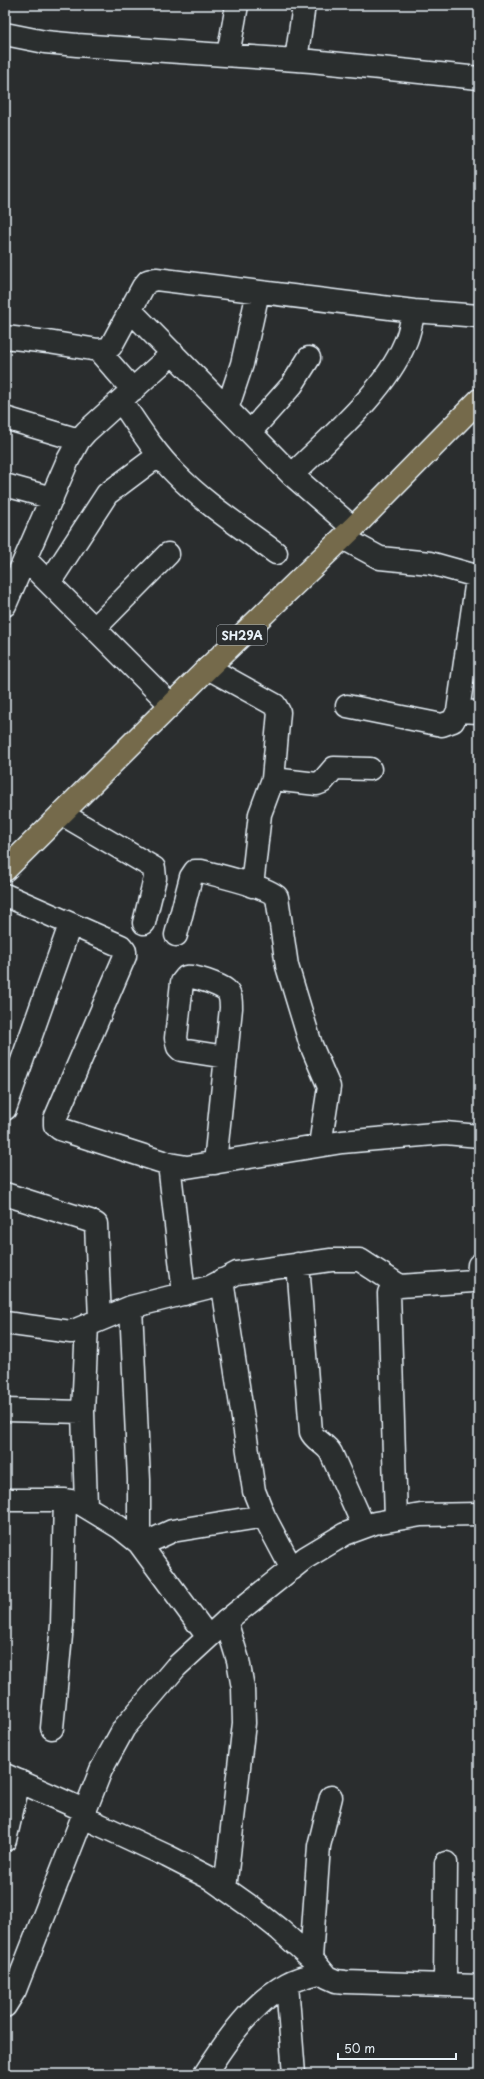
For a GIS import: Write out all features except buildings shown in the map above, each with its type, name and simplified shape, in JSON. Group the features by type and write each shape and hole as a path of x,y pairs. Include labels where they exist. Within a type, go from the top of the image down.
{"main road":[{"name":"SH29A","path":"8,862 62,814 208,668 348,533 479,400"}],"street":[{"path":"228,55 237,5"},
{"path":"296,60 304,5"},
{"path":"5,34 64,44 296,60 479,78"},
{"path":"5,337 98,350 107,349 111,346 143,287 151,280 414,311 479,316"},
{"path":"227,409 242,364 258,292"},
{"path":"130,310 348,533 380,558 430,564 477,576 468,712 453,721 442,724 347,706"},
{"path":"292,475 367,401 382,382 405,343 414,311"},
{"path":"98,350 127,395 159,455 176,475 200,496 276,553"},
{"path":"5,605 10,579 26,560 52,498 79,440 173,353"},
{"path":"250,432 292,385 309,358"},
{"path":"5,418 79,440"},
{"path":"49,583 107,494 159,455"},
{"path":"5,485 52,498"},
{"path":"95,628 168,554"},
{"path":"26,560 171,705"},
{"path":"208,668 271,702 278,710 279,716 273,779 260,814 252,886"},
{"path":"273,779 317,784 322,782 334,768 370,769"},
{"path":"62,814 154,868 155,878 144,923"},
{"path":"176,935 191,877 195,871 201,871 252,886 272,893 277,897 287,966 311,1045 328,1083 329,1091 320,1145"},
{"path":"5,895 70,925 121,946 125,950 126,954 55,1119 56,1125 60,1129 169,1164 187,1167 320,1145 438,1133 479,1136"},
{"path":"5,1109 70,925"},
{"path":"215,1162 226,1057"},
{"path":"169,1164 184,1294"},
{"path":"5,1194 90,1220 96,1224 93,1322 83,1412 86,1505"},
{"path":"5,1323 65,1332 76,1331 93,1322 131,1308 210,1287 232,1274 248,1270 331,1260 360,1260 400,1286"},
{"path":"298,1264 311,1432 314,1437 325,1443 331,1453 364,1527"},
{"path":"396,1519 388,1299 391,1289 400,1286 473,1281 478,1276 479,1265"},
{"path":"222,1280 250,1475 258,1503 292,1569"},
{"path":"131,1308 139,1480 140,1544"},
{"path":"5,1410 83,1412"},
{"path":"5,1500 65,1500 86,1505 140,1544 208,1637"},
{"path":"52,1728 62,1625 65,1500"},
{"path":"5,2006 18,1983 101,1770 124,1728 176,1667 226,1620 305,1558 345,1534 364,1527 396,1519 421,1515 479,1514"},
{"path":"140,1544 176,1530 264,1516"},
{"path":"225,1889 244,1723 243,1688 239,1667 226,1620"},
{"path":"5,1840 12,1778 210,1878 280,1930 327,1977 336,1981 479,1986"},
{"path":"316,1965 319,1846 331,1797"},
{"path":"445,1985 446,1863"},
{"path":"205,2074 234,2032 272,1994 316,1965"},
{"path":"286,1984 294,2074"}]}
